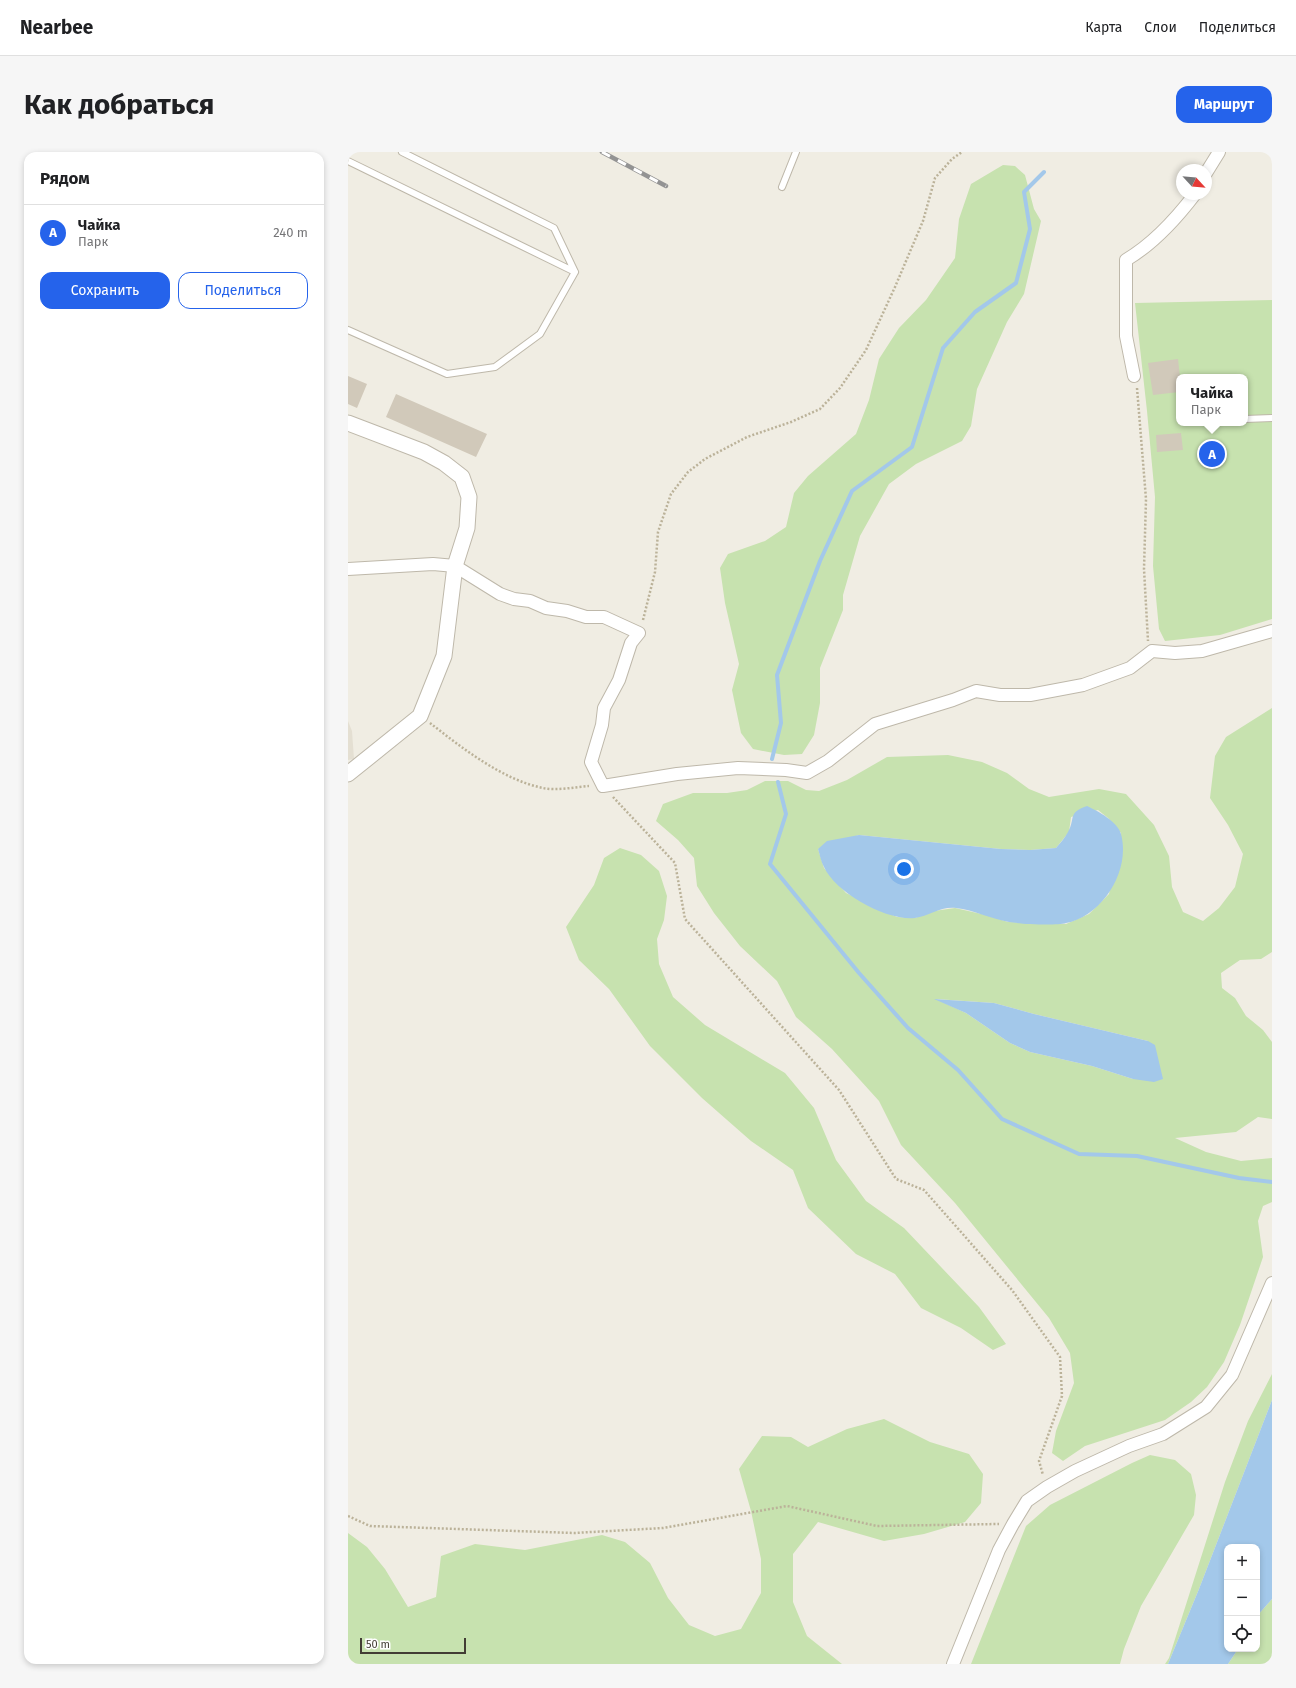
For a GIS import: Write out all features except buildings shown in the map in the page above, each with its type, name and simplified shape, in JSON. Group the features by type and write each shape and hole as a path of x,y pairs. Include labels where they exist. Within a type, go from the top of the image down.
{"street":[{"path":"1212,164 1219,152"},
{"path":"1134,376 1126,336 1126,260 1139,252 1180,213 1190,200"},
{"path":"348,423 424,452 444,463 462,477 469,497 467,528 455,566 444,656 420,716 348,774"},
{"path":"348,569 433,564 455,566 500,594 514,599 530,601 546,608 567,611 586,617 604,617 639,633 631,644 621,675 604,708 602,725 591,762 603,786 677,774 738,768 786,770 807,773 828,761 875,724 953,700 976,691 1000,695 1030,696 1083,685 1130,668 1152,651 1176,653 1202,651 1272,631"},
{"path":"953,1664 999,1550 1012,1524 1027,1502 1047,1487 1075,1471 1129,1446 1163,1434 1206,1407 1232,1375 1272,1283"}],"lane":[{"path":"402,152 554,228 575,272"},
{"path":"782,187 796,152"},
{"path":"348,161 575,272"},
{"path":"348,330 447,374 495,367 540,334 575,272"},
{"path":"1248,419 1272,418"}],"path":[{"path":"639,633 655,572 658,532 671,494 688,472 705,459 747,437 820,410 840,388 866,350 895,287 923,221 936,178 952,159 962,152"},
{"path":"1134,376 1137,392 1146,499 1144,569 1147,638 1152,651"},
{"path":"420,716 473,755 514,778 544,788 603,786 675,863 685,918 839,1090 896,1179 924,1190 1012,1290 1060,1358 1062,1396 1039,1461 1047,1487"},
{"path":"348,1516 370,1526 574,1533 663,1528 787,1506 877,1526 1012,1524"}],"shaded area":[{"path":"348,721 352,731 354,759 348,760"}],"green space":[{"path":"1003,165 1015,166 1025,175 1034,209 1041,221 1024,294 1007,322 977,389 971,426 962,441 916,464 889,484 860,536 843,595 843,610 820,668 820,703 814,735 802,754 784,755 753,749 741,733 732,690 739,664 725,603 720,568 728,554 765,541 786,527 794,493 808,476 856,434 869,400 879,359 899,328 926,300 955,258 959,219 971,184"},
{"path":"1272,300 1272,619 1220,635 1165,641 1159,629 1153,566 1155,497 1135,303"},
{"path":"1272,708 1272,952 1261,959 1240,960 1221,973 1222,988 1235,998 1246,1016 1263,1030 1272,1042 1272,1119 1258,1117 1236,1132 1175,1138 1206,1152 1241,1161 1272,1158 1272,1202 1263,1206 1258,1221 1263,1257 1240,1325 1224,1362 1207,1387 1191,1402 1165,1420 1085,1446 1063,1461 1052,1453 1056,1431 1074,1383 1070,1353 1049,1318 955,1203 901,1145 879,1101 832,1049 796,1017 777,981 740,946 714,913 697,886 694,858 678,840 656,821 663,804 693,793 727,793 747,790 765,781 788,781 806,790 819,791 847,780 887,757 948,755 982,762 1007,773 1029,789 1049,797 1099,789 1126,794 1154,825 1169,856 1172,887 1183,912 1203,921 1219,908 1235,887 1243,854 1228,825 1210,798 1215,756 1226,737","holes":["1098,810 1108,818 1121,833 1109,894 1089,914 1066,924 1008,922 955,908 934,911 915,918 897,917 846,893 824,868 818,849 859,835 1001,849 1030,850 1056,848 1069,832 1071,817","936,999 994,1003 1148,1041 1133,1079 1092,1066 1030,1052 1010,1043 966,1013"]},
{"path":"620,848 641,855 659,871 667,896 664,920 657,939 659,964 673,997 705,1025 785,1073 814,1108 836,1160 866,1201 904,1228 979,1307 1006,1344 993,1350 961,1328 921,1308 895,1274 856,1254 808,1208 793,1170 751,1141 702,1098 650,1046 609,989 579,960 566,927 594,885 604,858"},
{"path":"1272,1374 1272,1400 1199,1589 1168,1664 1165,1664 1169,1658 1225,1482 1248,1421"},
{"path":"884,1419 930,1442 969,1454 983,1474 981,1503 965,1522 924,1534 884,1541 818,1522 793,1554 793,1602 807,1636 842,1664 348,1664 348,1533 367,1547 385,1569 408,1607 436,1597 441,1556 475,1544 525,1550 602,1535 625,1542 650,1563 668,1598 689,1625 715,1636 741,1629 761,1593 761,1559 751,1511 739,1469 762,1436 791,1437 808,1447 847,1429"},
{"path":"1150,1455 1175,1460 1191,1474 1196,1495 1194,1515 1141,1606 1124,1649 1120,1664 971,1664 1026,1526 1050,1505"},
{"path":"1272,1599 1272,1664 1228,1664 1236,1652 1260,1652 1260,1613"}],"water":[{"path":"1087,806 1107,817 1116,825 1121,834 1123,848 1122,863 1111,890 1102,902 1079,919 1061,924 1009,922 956,908 945,908 915,918 903,918 890,915 863,903 839,886 830,877 824,867 818,849 827,841 859,835 1001,849 1030,850 1056,848 1068,832 1074,814"},
{"path":"934,999 994,1003 1148,1041 1155,1045 1163,1079 1154,1082 1133,1079 1092,1066 1030,1052 1010,1043 966,1013"},
{"path":"1272,1400 1272,1599 1260,1613 1260,1544 1224,1544 1224,1652 1236,1652 1228,1664 1168,1664 1199,1589"}],"waterway":[{"path":"772,759 781,723 777,675 820,561 852,491 912,447 943,348 975,312 1016,283 1030,229 1024,192 1044,172"},
{"path":"778,782 786,814 770,864 859,973 908,1028 958,1070 1002,1119 1079,1154 1137,1156 1239,1178 1272,1182"}],"railway":[{"path":"602,152 666,186"}],"place":[{"name":"Чайка","path":"1212,454"}]}
